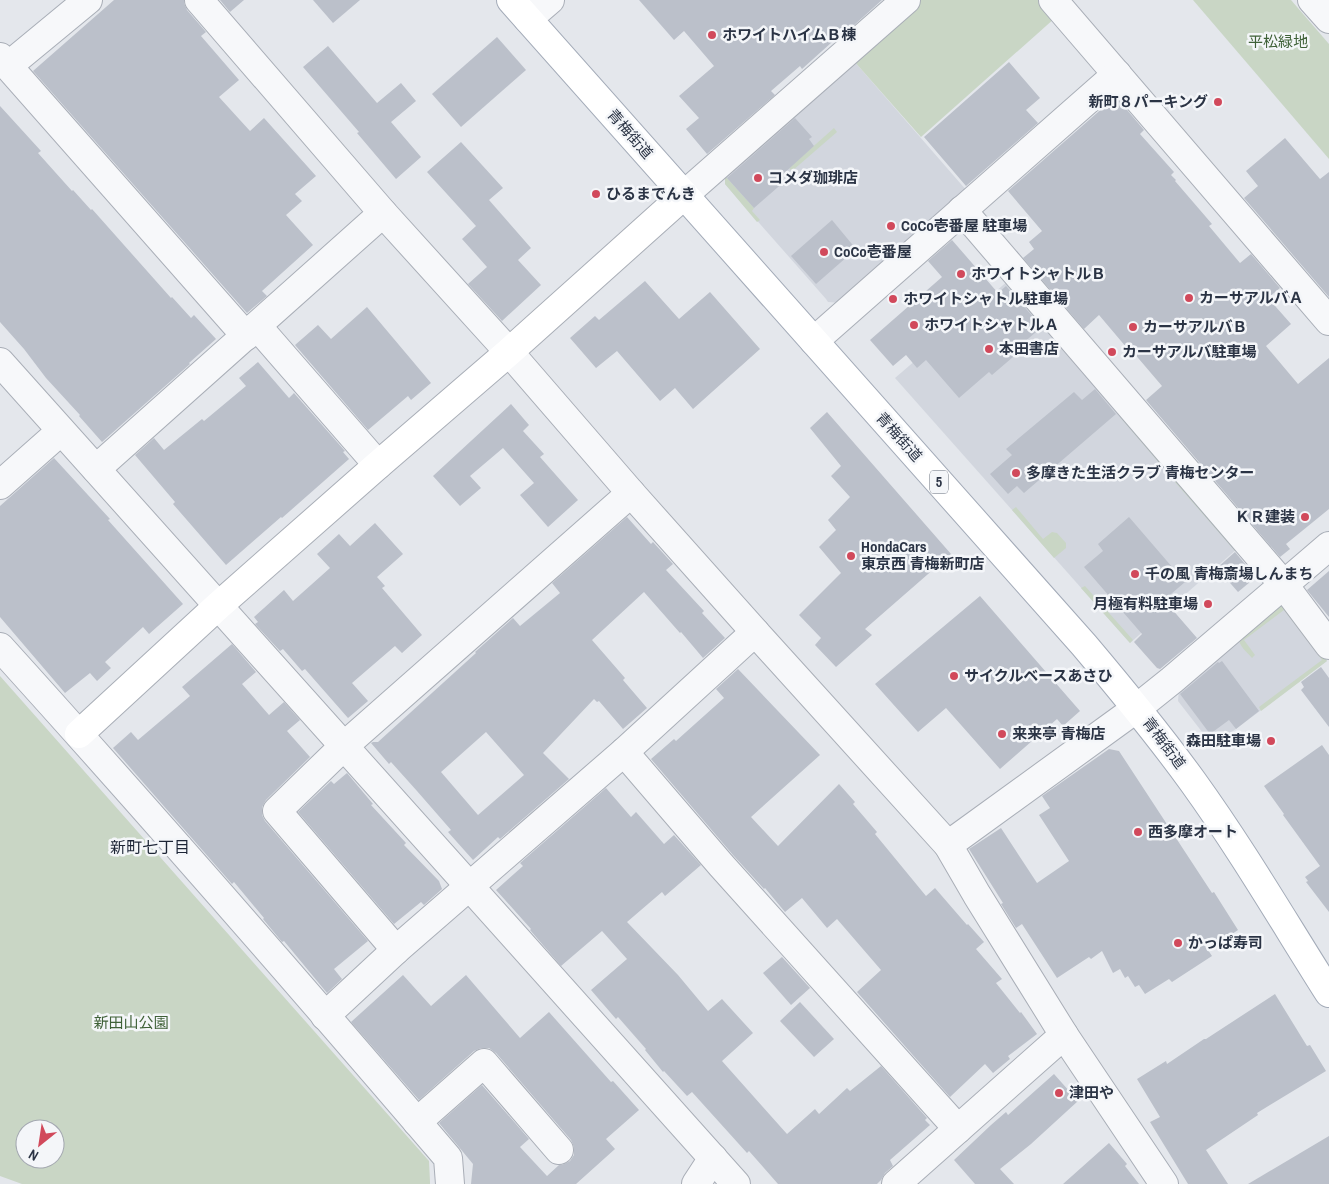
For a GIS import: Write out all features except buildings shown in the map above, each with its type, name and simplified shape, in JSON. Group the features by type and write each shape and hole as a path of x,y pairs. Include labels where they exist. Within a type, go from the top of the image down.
{"main road":[{"name":"青梅街道","path":"519,10 1072,631 1137,708 1208,803 1329,992"},
{"path":"79,734 218,606 509,352 684,195"}],"street":[{"path":"88,0 4,61 251,331 378,465"},
{"path":"199,0 383,213 509,352 754,632 948,845 1064,1035 1164,1184"},
{"path":"519,10 550,0"},
{"path":"684,195 906,0"},
{"path":"1053,0 1328,319"},
{"path":"814,342 1117,74"},
{"path":"962,210 1284,585 1329,645"},
{"path":"96,469 383,213"},
{"path":"0,362 736,1184"},
{"path":"0,485 61,431"},
{"path":"396,950 277,811 344,746 631,492"},
{"path":"948,845 1137,708 1329,546"},
{"path":"325,1016 396,950 624,752 754,632"},
{"path":"0,647 79,734 448,1158 450,1184"},
{"path":"624,752 721,865 958,1129"},
{"path":"896,1184 1064,1035"},
{"path":"417,1122 484,1063 559,1150"},
{"path":"696,1184 713,1158"}],"shaded area":[{"path":"853,60 967,191 841,303 828,302 725,184 725,173"},
{"path":"1009,280 1238,548 1130,643 895,378"},
{"path":"1276,605 1287,606 1327,661 1213,746 1178,701 1179,690"}],"green space":[{"path":"921,0 1039,0 1055,18 921,137 853,60"},
{"name":"平松緑地","path":"1193,0 1291,0 1329,44 1329,159"},
{"path":"834,128 837,132 792,171 789,168"},
{"path":"750,151 753,153 726,177 754,208 752,211 760,220 757,222 725,184 725,173"},
{"path":"1124,414 1164,461 1160,464 1120,417"},
{"path":"1180,479 1238,548 1235,551 1175,482"},
{"path":"1016,507 1043,539 1052,532 1057,533 1066,543 1066,548 1054,558 1012,510"},
{"path":"1085,586 1133,640 1130,643 1081,588"},
{"path":"1276,605 1287,606 1327,661 1261,711 1259,707 1322,660 1284,610 1244,640 1255,655 1252,658 1244,649 1239,639"},
{"name":"新田山公園","path":"0,676 429,1161 430,1184 22,1184 0,1176"}],"place":[{"name":"ホワイトハイムＢ棟","path":"712,35"},
{"name":"新町８パーキング","path":"1218,102"},
{"name":"コメダ珈琲店","path":"758,178"},
{"name":"ひるまでんき","path":"596,194"},
{"name":"CoCo壱番屋 駐車場","path":"891,226"},
{"name":"CoCo壱番屋","path":"824,252"},
{"name":"ホワイトシャトルＢ","path":"961,274"},
{"name":"カーサアルバＡ","path":"1189,298"},
{"name":"ホワイトシャトル駐車場","path":"893,299"},
{"name":"ホワイトシャトルＡ","path":"914,325"},
{"name":"カーサアルバＢ","path":"1133,327"},
{"name":"本田書店","path":"989,349"},
{"name":"カーサアルバ駐車場","path":"1112,352"},
{"name":"多摩きた生活クラブ 青梅センター","path":"1016,473"},
{"name":"ＫＲ建装","path":"1305,517"},
{"name":"HondaCars 東京西 青梅新町店","path":"851,556"},
{"name":"千の風 青梅斎場しんまち","path":"1135,574"},
{"name":"月極有料駐車場","path":"1208,604"},
{"name":"サイクルベースあさひ","path":"954,676"},
{"name":"来来亭 青梅店","path":"1002,734"},
{"name":"森田駐車場","path":"1271,741"},
{"name":"西多摩オート","path":"1138,832"},
{"name":"かっぱ寿司","path":"1178,943"},
{"name":"津田や","path":"1059,1093"}],"district":[{"name":"新町七丁目","path":"150,847"}]}
